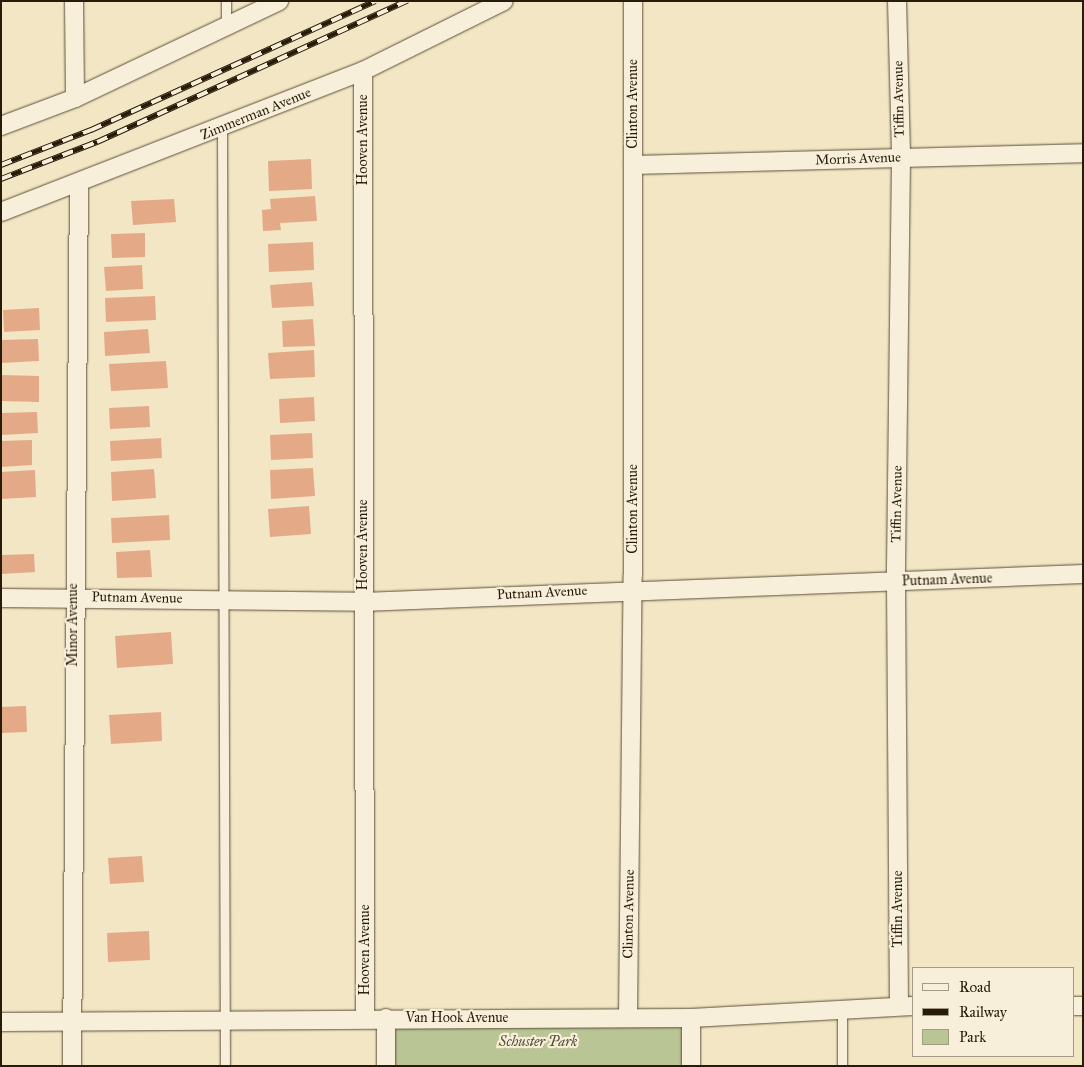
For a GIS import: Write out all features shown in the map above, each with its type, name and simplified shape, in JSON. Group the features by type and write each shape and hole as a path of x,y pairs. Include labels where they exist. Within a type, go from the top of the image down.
{"street":[{"path":"74,1 75,98"},
{"path":"1,126 75,98 279,1"},
{"name":"Zimmerman Avenue","path":"1,212 79,184 363,72 504,1"},
{"name":"Clinton Avenue","path":"628,1018 633,589 633,1"},
{"name":"Tiffin Avenue","path":"897,1 901,158 896,582 906,1006"},
{"name":"Hooven Avenue","path":"363,72 365,1018"},
{"name":"Morris Avenue","path":"633,165 1083,153"},
{"name":"Minor Avenue","path":"72,1066 73,597 79,184"},
{"name":"Putnam Avenue","path":"1,598 73,597 363,602 633,589 896,582 1083,574"},
{"name":"Van Hook Avenue","path":"1,1022 365,1018 691,1018 906,1006"},
{"path":"386,1018 386,1066"},
{"path":"691,1018 691,1066"}],"lane":[{"path":"226,1 226,26"},
{"path":"222,127 221,599 224,1066"},
{"path":"842,1009 842,1066"}],"green space":[{"name":"Schuster Park","path":"386,1018 691,1018 691,1066 386,1066"}],"building":[{"path":"311,159 312,189 269,191 268,161"},
{"path":"315,196 317,221 280,223 281,230 263,231 262,210 271,209 270,199"},
{"path":"174,199 176,222 133,225 131,201"},
{"path":"145,233 145,257 112,258 111,234"},
{"path":"313,242 314,270 269,272 268,244"},
{"path":"142,265 143,289 106,291 104,267"},
{"path":"312,282 314,306 272,308 270,285"},
{"path":"155,296 156,320 106,322 105,298"},
{"path":"39,308 40,330 4,332 3,310"},
{"path":"313,319 315,346 283,347 282,321"},
{"path":"148,329 150,353 105,356 104,332"},
{"path":"38,339 39,361 1,363 1,340"},
{"path":"314,350 315,377 270,379 268,353"},
{"path":"166,361 168,388 111,391 109,364"},
{"path":"1,375 39,376 39,402 1,401"},
{"path":"314,397 315,421 280,423 279,399"},
{"path":"149,406 150,427 110,429 109,408"},
{"path":"37,412 38,433 1,435 1,413"},
{"path":"312,433 313,458 271,460 270,435"},
{"path":"161,438 162,458 111,461 110,441"},
{"path":"32,440 32,465 1,467 1,441"},
{"path":"313,468 315,496 271,499 270,470"},
{"path":"154,469 156,498 112,501 111,472"},
{"path":"35,470 36,497 1,499 1,472"},
{"path":"309,506 311,534 270,537 268,509"},
{"path":"169,515 170,540 112,543 111,518"},
{"path":"150,550 152,577 117,578 116,552"},
{"path":"34,554 35,572 1,574 1,555"},
{"path":"171,632 173,664 117,668 115,636"},
{"path":"26,706 27,732 1,733 1,707"},
{"path":"161,712 162,741 111,744 109,715"},
{"path":"142,856 144,882 110,884 108,858"},
{"path":"149,931 150,960 108,962 107,933"}],"railway":[{"path":"1,165 91,130 375,1"},
{"path":"1,179 97,142 407,1"}]}
